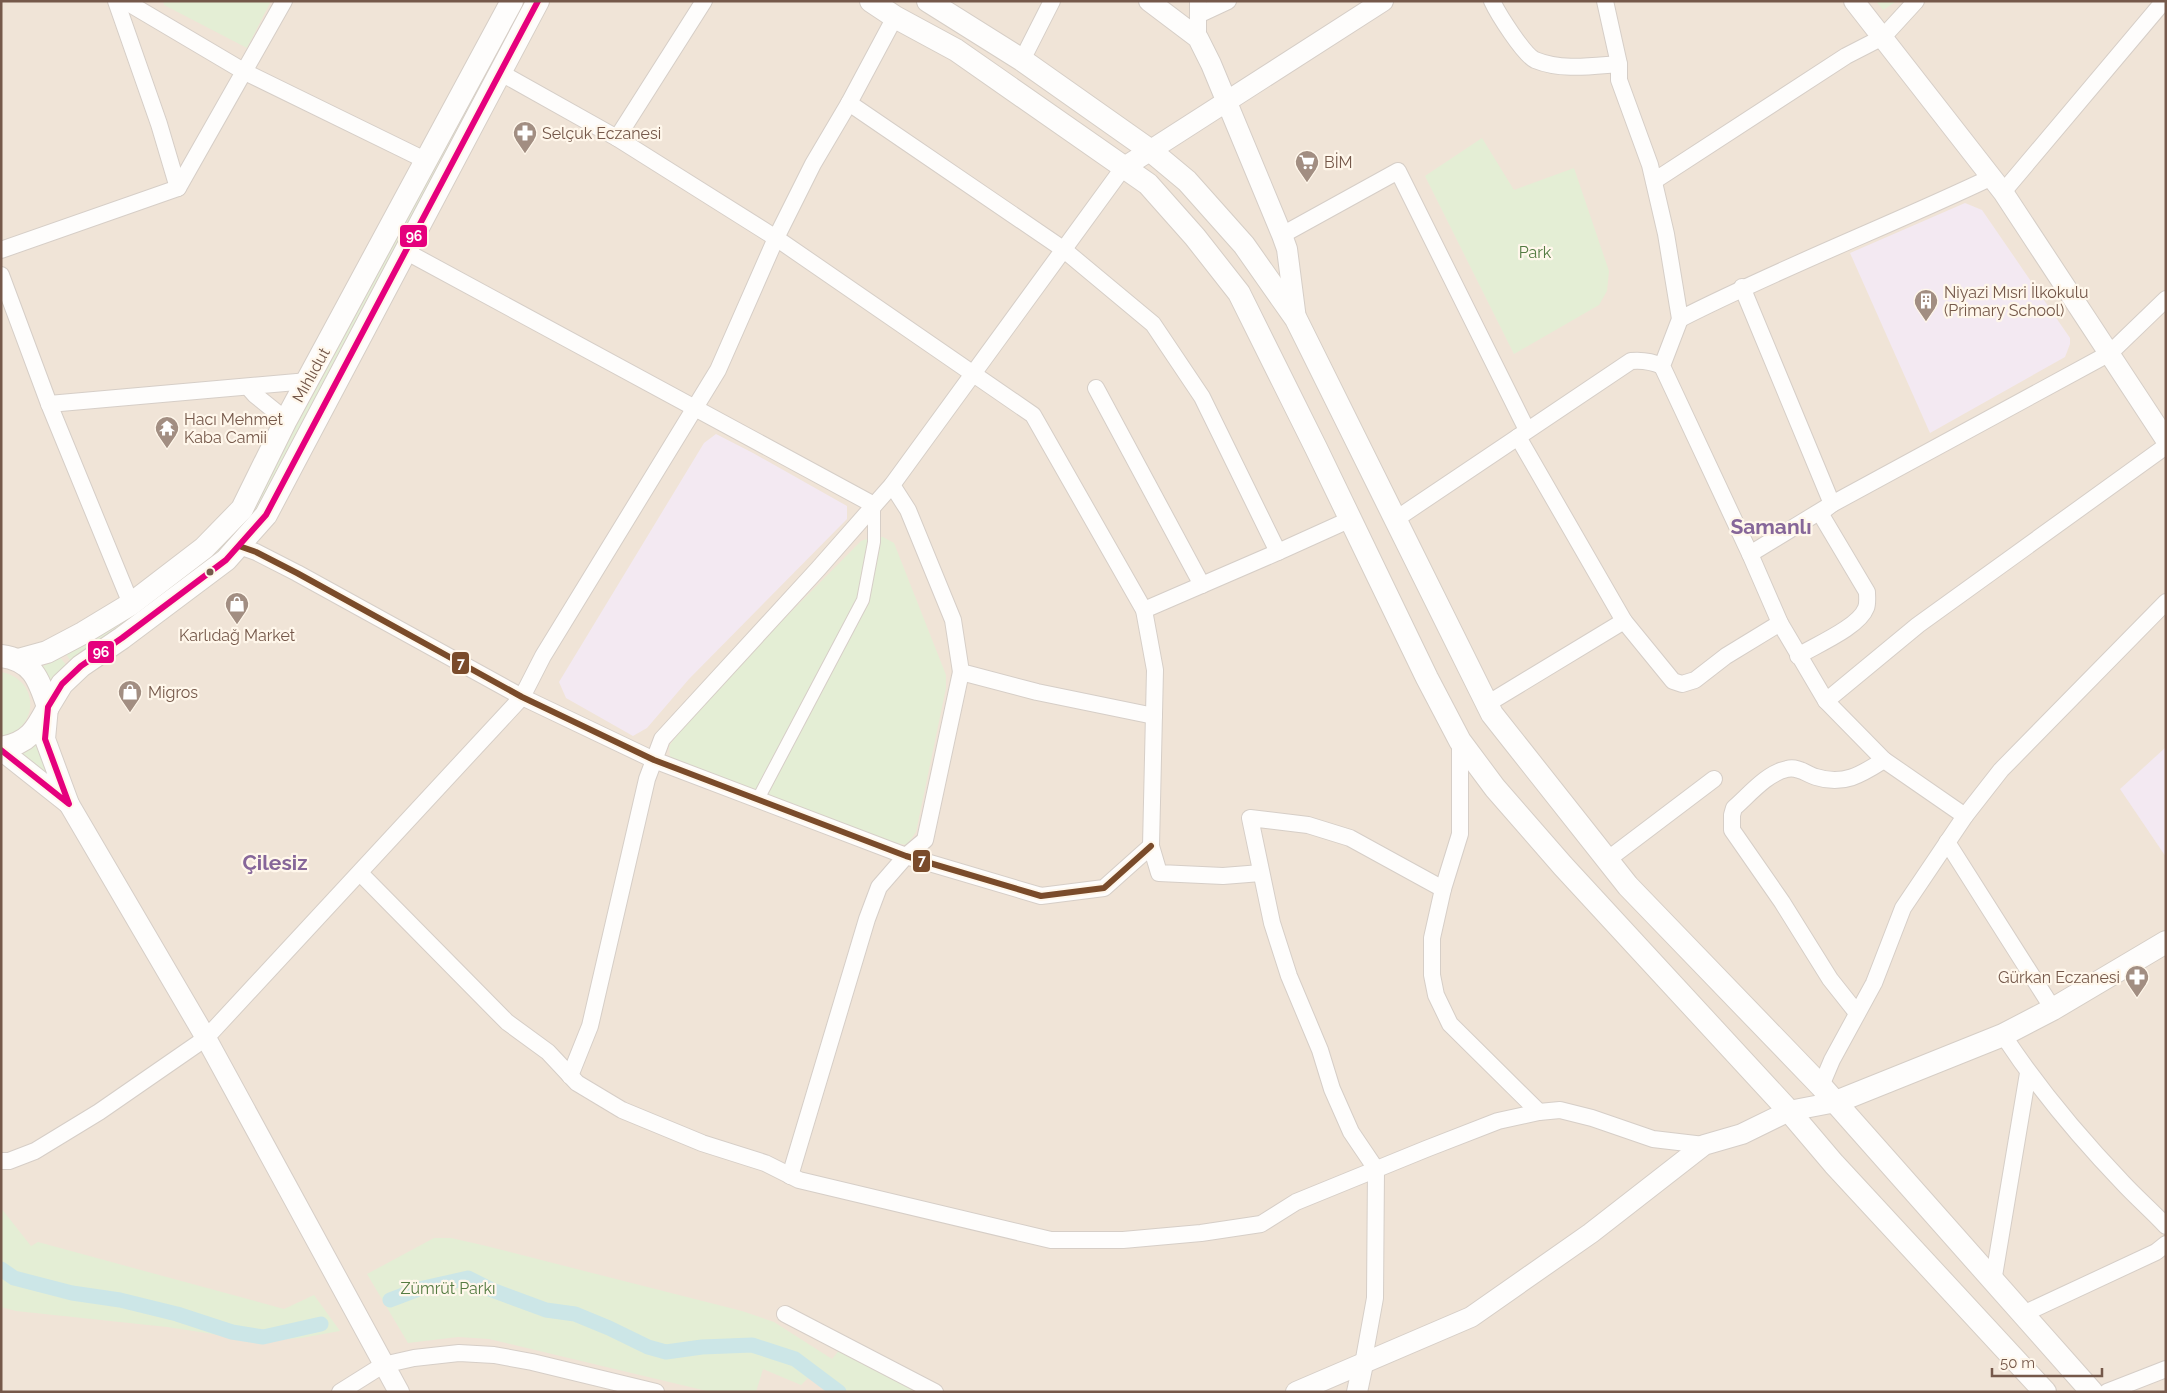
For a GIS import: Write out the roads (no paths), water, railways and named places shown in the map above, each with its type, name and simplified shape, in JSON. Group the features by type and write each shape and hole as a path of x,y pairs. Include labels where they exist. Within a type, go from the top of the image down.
{"main road":[{"name":"Mıhlıdut","path":"6,657 46,652 83,633 131,604 204,548 242,509 286,420 512,1"},
{"name":"Mıhlıdut","path":"1,749 14,746 27,738 38,726 62,684 81,666 122,638 226,560 266,515 538,1"},
{"path":"871,1 895,17 956,50 1148,184 1195,236 1239,294 1351,519 1426,678 1460,741 1495,788 1563,866 1789,1111 1834,1164 2045,1392"},
{"path":"928,1 1022,60 1151,151 1187,181 1244,245 1296,319 1492,714 1628,886 1828,1094 2092,1392"},
{"path":"6,657 31,669 40,681 48,707"},
{"path":"1828,1094 2003,1035 2054,1009 2166,942"}],"street":[{"path":"116,1 159,124 178,188"},
{"path":"1,250 178,188 284,1"},
{"path":"617,138 704,1"},
{"path":"1022,60 1052,1"},
{"path":"1149,1 1198,38"},
{"path":"1228,1 1198,8 1198,38 1228,101 1287,249 1296,319"},
{"path":"570,1076 590,1026 647,779 662,739 818,570 892,485 1123,168 1383,1"},
{"path":"1492,1 1500,18 1534,59 1573,68 1619,64"},
{"path":"1605,1 1619,64 1619,80 1654,181 1666,234 1680,319 1662,366"},
{"path":"1854,1 1998,184 2166,440"},
{"path":"1654,181 1846,56 1883,37 1916,1"},
{"path":"1680,319 1742,287 1904,218 1998,184 2164,1"},
{"path":"132,3 245,72 427,161"},
{"path":"1,1161 9,1161 35,1151 99,1112 206,1038 522,697 543,656 718,370 776,238 813,164 849,103 895,17"},
{"path":"501,73 617,138 776,238 1033,415 1144,610 1155,670 1151,846 1159,873 1223,876 1262,873"},
{"path":"849,103 1063,249 1153,324 1202,397 1278,552"},
{"path":"1282,235 1398,171 1523,434 1624,621 1664,672 1673,681 1682,684 1695,680 1726,656 1780,623"},
{"path":"405,251 874,506"},
{"path":"1,275 49,404 131,604"},
{"path":"1742,287 1826,508 1867,592 1868,601 1866,609 1856,622 1798,656"},
{"path":"1750,554 1826,508 2110,353 2138,328 2166,298"},
{"path":"1396,519 1630,361 1642,360 1662,366 1750,554 1780,623 1826,701 1884,760 1965,816"},
{"path":"49,404 308,381"},
{"path":"248,387 286,420"},
{"path":"1096,388 1202,585"},
{"path":"1826,701 1918,625 2166,446"},
{"path":"790,1176 866,919 879,888 906,856 924,840 961,672 953,620 908,510 892,485"},
{"path":"758,800 863,600 874,542 874,506"},
{"path":"1144,610 1351,519"},
{"path":"239,546 256,552 297,573 522,697 654,760 906,856 1041,896 1104,888 1151,846"},
{"path":"1296,1392 1471,1317 1591,1233 1704,1146 1742,1134 1828,1094 1857,1014 1874,983 1904,908 1947,842 2001,770 2166,602"},
{"path":"1487,704 1624,621"},
{"path":"961,672 1037,692 1154,716"},
{"path":"48,707 45,739 69,804 206,1038 399,1392"},
{"path":"1460,741 1460,834 1443,890 1432,938 1432,974 1436,995 1450,1024 1539,1112"},
{"path":"1,749 69,804"},
{"path":"1857,1014 1830,979 1782,902 1732,830 1732,815 1734,808 1771,776 1786,769 1797,769 1816,777 1833,780 1858,777 1884,760"},
{"path":"1607,860 1714,779"},
{"path":"1357,1392 1375,1298 1376,1169 1351,1132 1332,1089 1320,1050 1289,976 1275,932 1250,818 1308,825 1350,838 1443,890"},
{"path":"1947,842 2054,1009"},
{"path":"360,873 507,1022 548,1052 577,1084 622,1110 702,1143 765,1163 798,1180 1051,1240 1123,1240 1201,1233 1261,1224 1296,1202 1376,1169 1498,1121 1539,1112 1560,1110 1592,1118 1652,1139 1704,1146"},
{"path":"2003,1035 2028,1072 2122,1182 2166,1226"},
{"path":"1994,1282 2028,1072"},
{"path":"2023,1314 2156,1252 2166,1244"},
{"path":"784,1314 934,1392"},
{"path":"340,1392 383,1365 414,1358 459,1353 494,1355 597,1376 656,1392"},
{"path":"2107,1392 2166,1369"}],"waterway":[{"path":"1,1269 14,1278 72,1293 120,1300 177,1314 232,1332 263,1337 321,1324"},
{"path":"390,1300 419,1289 468,1278 492,1290 546,1310 575,1314 648,1347 666,1352 702,1347 752,1345 795,1359 839,1392"}],"place":[{"name":"Selçuk Eczanesi","path":"525,154"},
{"name":"BİM","path":"1307,183"},
{"name":"Niyazi Mısri İlkokulu (Primary School)","path":"1926,322"},
{"name":"Hacı Mehmet Kaba Camii","path":"167,449"},
{"name":"Karlıdağ Market","path":"237,625"},
{"name":"Migros","path":"130,713"},
{"name":"Gürkan Eczanesi","path":"2137,998"}],"district":[{"name":"Samanlı","path":"1771,526"},
{"name":"Çilesiz","path":"275,862"}],"park label":[{"name":"Park","path":"1535,252"},
{"name":"Zümrüt Parkı","path":"448,1288"}]}
